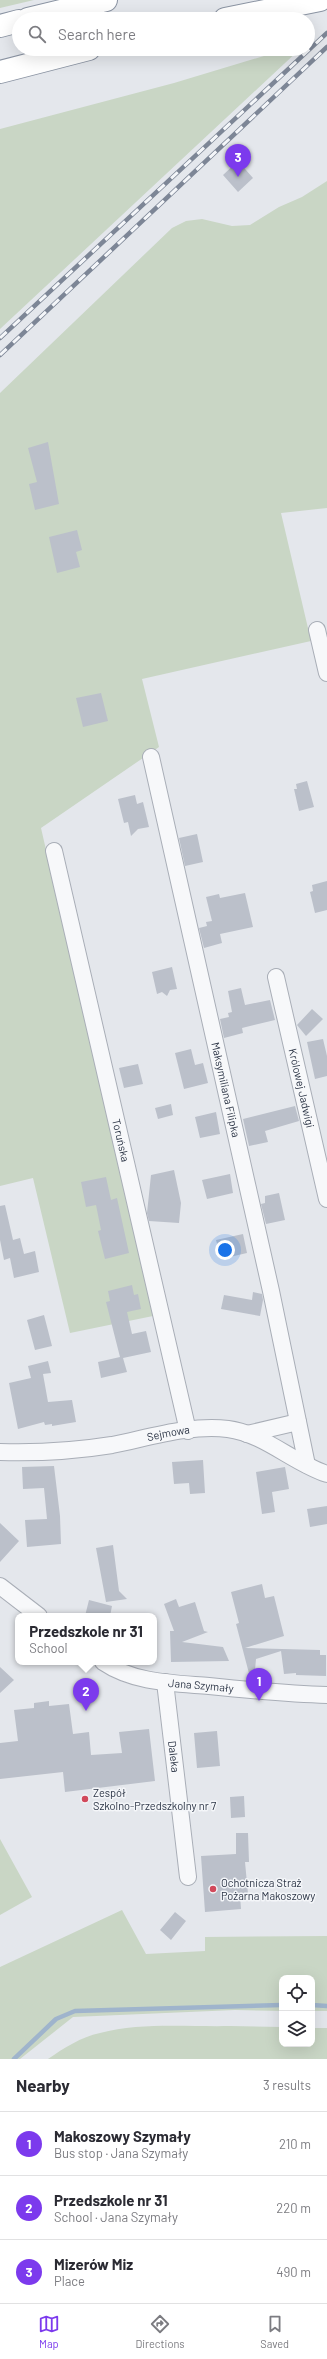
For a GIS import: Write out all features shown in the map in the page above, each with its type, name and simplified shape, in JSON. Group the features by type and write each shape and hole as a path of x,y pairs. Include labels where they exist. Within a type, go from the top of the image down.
{"highway":[{"path":"57,12 106,0"},
{"path":"260,12 320,0"},
{"path":"0,26 12,23"},
{"path":"0,72 62,56"}],"street":[{"path":"317,630 327,673"},
{"name":"Maksymiliana Filipka","path":"151,757 269,1283 306,1465"},
{"name":"Toruńska","path":"54,850 188,1431"},
{"name":"Królowej Jadwigi","path":"276,977 327,1199"},
{"path":"247,1434 298,1422"},
{"name":"Sejmowa","path":"0,1452 79,1450 188,1431 228,1429 247,1434 306,1465 327,1474"},
{"path":"0,1586 35,1613"},
{"name":"Jana Szymały","path":"109,1665 121,1672 165,1682 253,1691 327,1695"},
{"name":"Daleka","path":"165,1682 188,1878"}],"green space":[{"path":"0,0 34,0 0,8"},
{"path":"264,56 292,56 0,329 0,129 174,83"},
{"path":"327,181 327,508 281,513 311,641 142,679 159,747 41,828 153,1316 70,1333 33,1178 0,1186 0,393 172,228 186,221 202,219 232,226 250,225 279,207 302,197"},
{"path":"0,1839 32,1897 0,1915"},
{"path":"122,1910 146,1954 205,1951 205,1937 327,1936 327,2011 315,2011 315,1975 279,1975 279,2011 235,2010 73,2017 20,2059 0,2059 0,1967"},
{"path":"132,2027 279,2027 279,2047 315,2047 315,2028 327,2028 327,2059 48,2059 79,2040 93,2035"}],"building":[{"path":"238,161 253,178 238,192 223,175"},
{"path":"48,442 59,504 35,510 29,484 37,482 28,448"},
{"path":"77,530 82,550 76,552 80,567 57,573 49,537"},
{"path":"101,693 108,721 83,727 76,698"},
{"path":"307,781 314,807 299,811 294,789 297,789 296,784"},
{"path":"135,795 137,804 143,802 149,827 138,829 131,836 128,822 124,823 118,799"},
{"path":"197,834 203,862 185,866 179,838"},
{"path":"327,881 327,910 315,913 310,892 313,891 312,885"},
{"path":"245,893 253,927 220,934 222,943 204,948 199,928 207,926 206,922 212,921 206,897 219,894 220,898"},
{"path":"172,967 177,989 170,990 167,996 162,992 157,994 152,972"},
{"path":"241,988 245,1005 270,1000 275,1020 242,1028 243,1033 224,1038 220,1019 229,1017 228,1013 232,1012 228,991"},
{"path":"312,1009 323,1019 306,1036 297,1025"},
{"path":"323,1039 327,1056 327,1076 315,1079 307,1042"},
{"path":"191,1049 195,1065 203,1063 208,1083 184,1089 175,1053"},
{"path":"138,1064 143,1084 124,1088 119,1068"},
{"path":"171,1104 173,1115 158,1119 155,1108"},
{"path":"295,1106 299,1121 265,1131 268,1142 249,1146 243,1119"},
{"path":"216,1112 220,1134 200,1138 195,1117"},
{"path":"174,1170 181,1203 179,1223 149,1221 147,1213 151,1175"},
{"path":"230,1174 233,1193 207,1199 202,1180"},
{"path":"106,1177 111,1200 117,1198 129,1253 105,1259 98,1231 101,1230 96,1205 86,1207 81,1182"},
{"path":"279,1193 285,1220 266,1224 261,1204 265,1203 265,1196"},
{"path":"5,1205 13,1240 20,1238 24,1254 35,1251 39,1272 14,1278 10,1258 4,1260 0,1240 0,1206"},
{"path":"243,1234 247,1253 221,1259 216,1240"},
{"path":"132,1285 134,1295 138,1294 141,1309 127,1312 132,1334 146,1331 151,1352 123,1358 127,1372 101,1378 98,1362 120,1357 106,1302 110,1301 108,1291"},
{"path":"253,1292 262,1294 263,1300 260,1316 221,1309 224,1295 252,1300"},
{"path":"44,1315 52,1346 35,1350 27,1320"},
{"path":"48,1361 51,1373 43,1374 48,1402 72,1400 76,1422 52,1426 52,1424 45,1425 44,1422 18,1429 9,1383 31,1378 28,1366"},
{"path":"203,1460 205,1493 190,1494 189,1483 174,1484 172,1462"},
{"path":"54,1466 60,1516 61,1544 27,1547 25,1520 47,1519 44,1488 23,1489 22,1467"},
{"path":"285,1467 289,1489 272,1492 275,1512 262,1514 256,1472"},
{"path":"327,1506 327,1524 310,1527 307,1509"},
{"path":"0,1523 19,1541 0,1562"},
{"path":"113,1545 119,1591 127,1599 106,1602 96,1548"},
{"path":"262,1584 265,1598 274,1596 284,1636 245,1648 320,1650 320,1655 326,1655 326,1676 296,1675 296,1673 284,1674 281,1651 256,1659 254,1681 251,1681 236,1624 239,1623 231,1592"},
{"path":"176,1599 179,1607 195,1602 204,1631 208,1632 182,1642 223,1647 229,1661 171,1662 170,1631 174,1631 164,1604"},
{"path":"89,1600 112,1606 111,1613 86,1613"},
{"path":"0,1667 14,1680 0,1693"},
{"path":"49,1701 49,1706 69,1704 73,1734 89,1732 91,1755 122,1753 119,1732 149,1729 155,1781 65,1792 63,1772 0,1779 0,1743 18,1741 14,1710 34,1708 34,1703"},
{"path":"217,1731 220,1766 197,1768 194,1733"},
{"path":"244,1796 245,1817 231,1818 230,1797"},
{"path":"236,1833 248,1833 249,1862 245,1862 248,1894 240,1895 241,1909 205,1912 201,1856 236,1854"},
{"path":"175,1912 186,1921 171,1940 160,1930"}],"waterway":[{"path":"14,2059 56,2019 75,2011 279,2005"},
{"path":"315,2005 327,2006"}],"railway":[{"path":"315,44 327,33"},
{"path":"0,355 327,47"},
{"path":"0,338 302,56"}],"place":[{"name":"Mizerów Miz","path":"238,177"},
{"name":"Makoszowy Szymały","path":"259,1701"},
{"name":"Przedszkole nr 31","path":"86,1711"},
{"name":"Zespół Szkolno-Przedszkolny nr 7","path":"85,1799"},
{"name":"Ochotnicza Straż Pożarna Makoszowy","path":"213,1889"}]}
